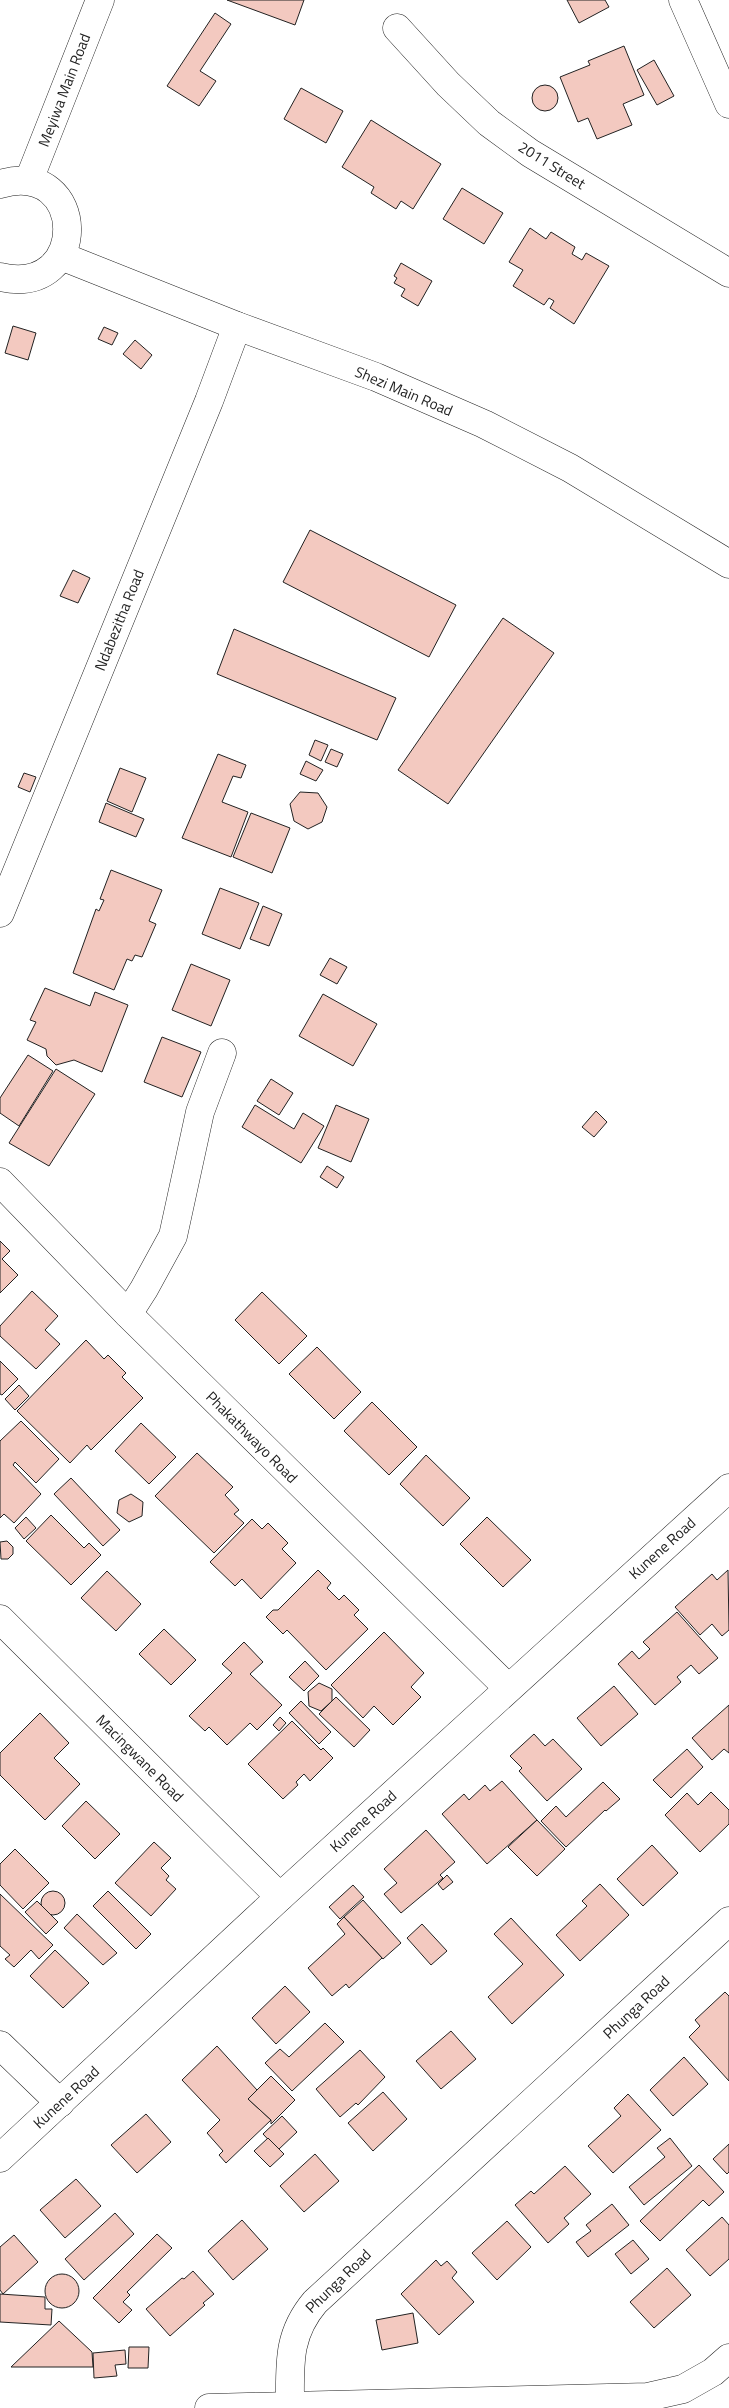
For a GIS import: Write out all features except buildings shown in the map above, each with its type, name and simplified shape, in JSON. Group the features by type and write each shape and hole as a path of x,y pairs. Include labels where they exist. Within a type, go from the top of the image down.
{"street":[{"name":"Meyiwa Main Road","path":"29,180 100,0"},
{"path":"682,0 722,72 729,104"},
{"name":"2011 Street","path":"397,28 448,84 489,123 530,153 729,273"},
{"path":"0,184 13,180 29,180 44,186 57,196 65,210 69,226 67,242 61,256 49,269 34,277 17,280 0,277"},
{"name":"Shezi Main Road","path":"61,256 237,326 376,378 484,424 570,468 729,564"},
{"name":"Ndabezitha Road","path":"0,913 209,401 237,326"},
{"path":"128,1314 173,1236 200,1112 222,1053"},
{"name":"Phakathwayo Road","path":"0,1182 128,1314 508,1688"},
{"name":"Kunene Road","path":"0,2158 280,1897 729,1488"},
{"name":"Macingwane Road","path":"0,1619 280,1897"},
{"name":"Phunga Road","path":"290,2406 290,2361 295,2334 303,2317 315,2302 729,1921"},
{"path":"0,2045 60,2103"},
{"path":"209,2408 648,2397 683,2389 713,2372 729,2358"}]}
